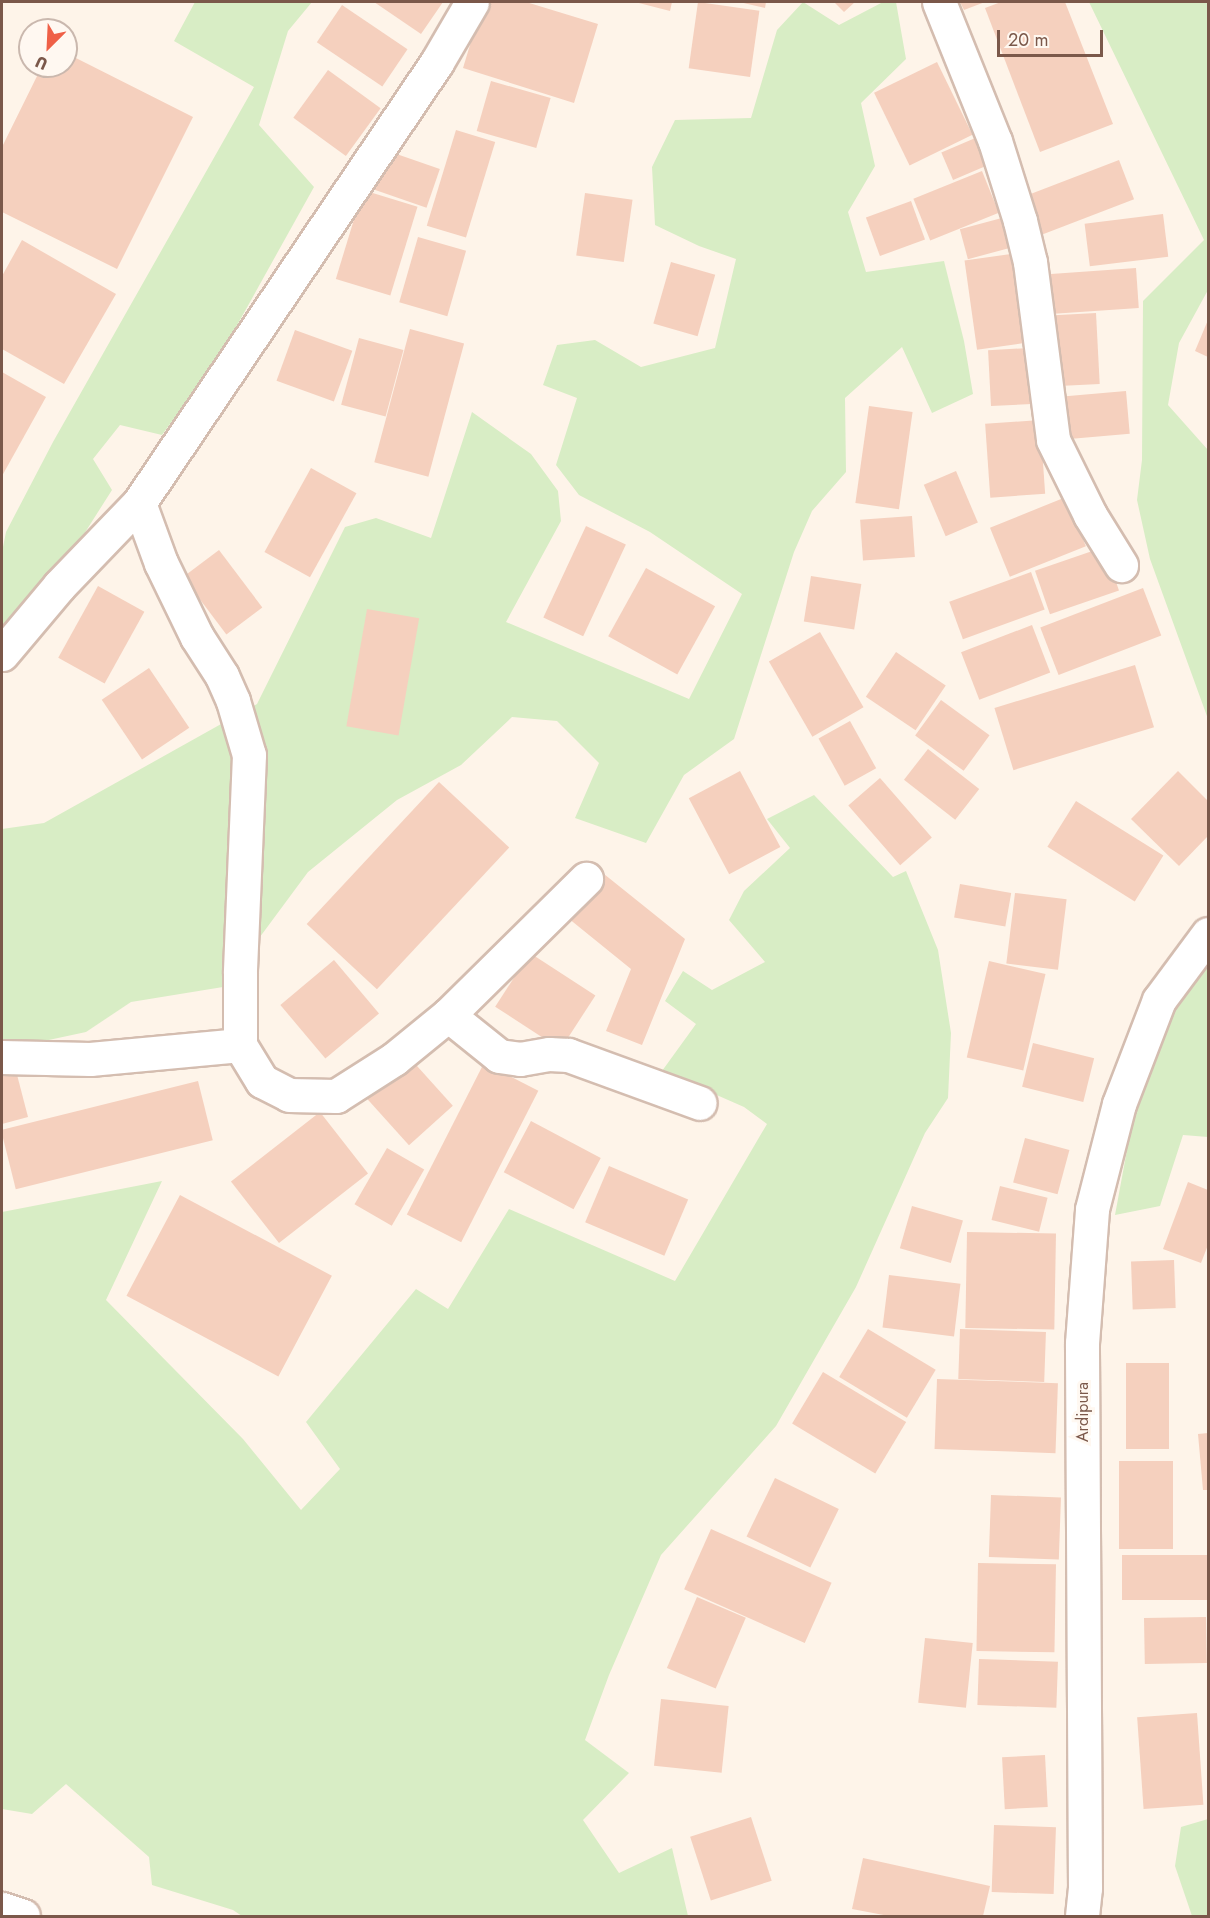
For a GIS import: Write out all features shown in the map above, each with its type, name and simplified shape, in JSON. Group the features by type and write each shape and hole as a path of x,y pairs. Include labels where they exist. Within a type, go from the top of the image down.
{"street":[{"path":"2,654 59,586 140,503 437,62 472,2"},
{"path":"939,2 994,141 1020,222 1030,262 1053,440 1090,515 1120,565"},
{"path":"140,503 161,563 197,637 222,676 233,701 249,755 240,973 240,1045 262,1081 289,1095 336,1096 394,1059 448,1015 586,879"},
{"name":"Ardipura","path":"1082,1917 1085,1888 1082,1343 1092,1209 1119,1104 1159,1000 1209,934"},
{"path":"448,1015 499,1056 520,1059 549,1054 568,1055 700,1103"},
{"path":"2,1058 90,1059 240,1045"},
{"path":"2,1909 23,1917"}],"green space":[{"path":"195,2 312,2 288,31 259,125 314,187 221,354 162,435 120,425 93,459 112,490 49,589 2,640 2,552 6,532 53,442 254,87 174,41"},
{"path":"803,2 839,25 883,2 896,2 906,59 861,103 875,166 848,212 866,272 944,261 964,341 973,394 932,413 902,347 845,398 846,472 812,511 794,552 734,739 684,775 646,843 575,818 599,763 557,721 512,717 461,765 397,800 308,872 223,987 131,1002 86,1032 2,1050 2,829 44,823 257,704 345,527 376,518 431,538 472,412 531,454 558,491 561,521 506,622 689,699 742,594 650,532 579,495 556,465 577,398 543,385 557,345 595,340 641,367 715,348 736,259 699,246 655,225 652,167 675,120 751,118 777,30"},
{"path":"1089,2 1208,2 1208,290 1179,343 1168,405 1208,450 1208,719 1150,559 1137,500 1142,460 1143,301 1204,240"},
{"path":"814,795 893,877 906,871 938,950 951,1033 948,1098 925,1133 856,1287 776,1426 661,1555 609,1675 585,1740 629,1773 583,1820 619,1873 672,1848 688,1916 242,1916 233,1910 152,1885 149,1857 66,1784 32,1814 2,1809 2,1212 162,1181 106,1300 243,1439 301,1510 340,1469 306,1422 416,1289 448,1309 509,1209 675,1281 767,1124 744,1107 662,1071 696,1024 665,1001 683,971 712,990 765,962 729,920 744,891 790,848 767,819"},
{"path":"1208,937 1208,1137 1183,1135 1160,1206 1115,1215 1134,1112 1170,1012"},
{"path":"1208,1819 1208,1916 1192,1916 1175,1866 1181,1827"}],"building":[{"path":"374,2 443,2 421,34"},
{"path":"483,2 526,2 598,24 574,103 463,68"},
{"path":"635,2 672,2 670,11"},
{"path":"698,2 759,11 750,77 689,68"},
{"path":"739,2 766,2 765,8"},
{"path":"834,2 855,2 844,12"},
{"path":"960,2 985,2 964,10"},
{"path":"1001,2 1065,2 1113,124 1040,152 985,8"},
{"path":"342,5 407,49 382,86 317,42"},
{"path":"78,59 193,117 117,269 2,212 2,147 36,78 78,78"},
{"path":"937,62 973,135 910,165 874,93"},
{"path":"328,70 381,108 346,156 293,118"},
{"path":"491,81 551,98 536,148 477,131"},
{"path":"456,130 495,142 466,238 427,226"},
{"path":"980,136 992,164 953,180 941,152"},
{"path":"385,150 440,169 426,208 372,189"},
{"path":"1119,160 1134,199 1033,238 1018,199"},
{"path":"982,171 999,213 930,240 913,199"},
{"path":"363,190 418,207 390,296 336,279"},
{"path":"585,193 633,200 624,262 576,255"},
{"path":"911,201 925,240 880,256 866,217"},
{"path":"1163,214 1168,257 1090,266 1085,224"},
{"path":"1013,215 1021,245 968,259 960,229"},
{"path":"418,237 466,251 447,316 399,302"},
{"path":"22,240 116,294 64,384 2,349 2,276"},
{"path":"1018,253 1031,342 977,350 965,261"},
{"path":"671,262 715,275 698,336 653,324"},
{"path":"1136,268 1139,308 1043,315 1040,275"},
{"path":"1096,313 1100,384 1049,387 1045,316"},
{"path":"1208,320 1208,357 1195,351"},
{"path":"410,329 464,343 428,477 374,462"},
{"path":"295,330 352,351 334,402 277,381"},
{"path":"359,338 403,350 386,417 341,405"},
{"path":"1029,348 1032,404 991,406 988,350"},
{"path":"2,372 46,397 2,476"},
{"path":"1126,391 1130,434 1055,440 1051,398"},
{"path":"869,406 913,412 899,509 855,503"},
{"path":"1040,420 1045,494 990,498 985,424"},
{"path":"311,468 356,493 310,577 264,552"},
{"path":"956,471 978,523 946,536 924,485"},
{"path":"1066,497 1086,546 1010,577 990,528"},
{"path":"912,516 915,557 863,561 860,520"},
{"path":"586,526 626,545 583,636 543,618"},
{"path":"1104,547 1119,590 1050,614 1035,571"},
{"path":"219,550 262,608 226,635 183,577"},
{"path":"646,568 715,606 677,675 608,636"},
{"path":"1031,572 1045,610 963,639 949,602"},
{"path":"811,576 861,584 854,629 804,621"},
{"path":"98,586 144,612 105,683 58,658"},
{"path":"1143,588 1161,636 1059,675 1040,627"},
{"path":"367,609 419,618 399,735 346,726"},
{"path":"1032,625 1050,673 979,700 961,652"},
{"path":"820,632 864,707 812,737 769,662"},
{"path":"896,652 946,686 916,730 866,697"},
{"path":"1135,665 1154,727 1013,770 994,708"},
{"path":"149,668 189,728 142,760 102,700"},
{"path":"941,700 990,735 964,771 915,736"},
{"path":"850,721 876,768 845,786 819,738"},
{"path":"928,749 979,789 955,820 904,780"},
{"path":"740,771 780,847 729,874 689,798"},
{"path":"1178,771 1208,801 1208,836 1179,866 1131,819"},
{"path":"880,778 932,838 900,865 848,806"},
{"path":"439,782 509,847 377,989 307,924"},
{"path":"1076,801 1163,856 1135,901 1047,847"},
{"path":"604,874 685,939 642,1045 606,1031 631,969 568,918"},
{"path":"960,884 1011,893 1005,927 954,917"},
{"path":"1015,893 1067,899 1058,970 1006,963"},
{"path":"530,953 595,995 561,1049 495,1007"},
{"path":"334,960 379,1014 325,1059 280,1005"},
{"path":"989,961 1046,974 1023,1071 967,1057"},
{"path":"1033,1043 1094,1058 1083,1102 1022,1087"},
{"path":"408,1056 453,1106 409,1145 364,1095"},
{"path":"484,1063 538,1091 461,1242 407,1214"},
{"path":"15,1067 28,1117 2,1124 2,1070"},
{"path":"198,1081 213,1140 16,1189 2,1130"},
{"path":"320,1112 368,1173 279,1243 231,1182"},
{"path":"531,1121 601,1158 574,1209 504,1172"},
{"path":"1025,1138 1069,1150 1058,1194 1013,1182"},
{"path":"387,1148 424,1170 392,1226 355,1204"},
{"path":"609,1166 688,1200 664,1256 585,1222"},
{"path":"1188,1182 1208,1190 1208,1245 1201,1263 1163,1249"},
{"path":"1000,1186 1048,1198 1039,1232 992,1220"},
{"path":"180,1195 332,1276 278,1376 126,1296"},
{"path":"912,1206 963,1221 951,1263 900,1248"},
{"path":"967,1232 1056,1234 1054,1330 965,1328"},
{"path":"1174,1260 1176,1308 1133,1309 1131,1262"},
{"path":"889,1275 960,1284 954,1336 883,1328"},
{"path":"868,1329 936,1370 907,1418 839,1377"},
{"path":"960,1329 1046,1332 1044,1382 958,1379"},
{"path":"1126,1363 1169,1363 1169,1449 1126,1449"},
{"path":"823,1372 906,1422 875,1473 792,1423"},
{"path":"937,1379 1058,1383 1055,1453 935,1449"},
{"path":"1208,1433 1208,1490 1203,1490 1198,1434"},
{"path":"1119,1461 1173,1461 1173,1549 1119,1549"},
{"path":"775,1478 839,1509 810,1568 747,1536"},
{"path":"991,1495 1061,1497 1059,1559 989,1557"},
{"path":"711,1529 832,1583 805,1643 684,1589"},
{"path":"1122,1555 1208,1555 1208,1600 1122,1600"},
{"path":"978,1563 1056,1564 1054,1652 976,1651"},
{"path":"697,1597 746,1618 716,1689 667,1668"},
{"path":"1206,1617 1207,1663 1145,1664 1144,1618"},
{"path":"925,1638 973,1643 966,1708 918,1703"},
{"path":"979,1659 1058,1662 1056,1708 977,1705"},
{"path":"661,1699 729,1706 722,1773 654,1766"},
{"path":"1197,1713 1203,1805 1144,1809 1137,1717"},
{"path":"1045,1755 1048,1807 1005,1809 1002,1757"},
{"path":"751,1817 772,1881 711,1900 690,1837"},
{"path":"994,1825 1056,1827 1054,1894 992,1892"},
{"path":"863,1858 990,1886 983,1916 889,1916 852,1909"}]}
